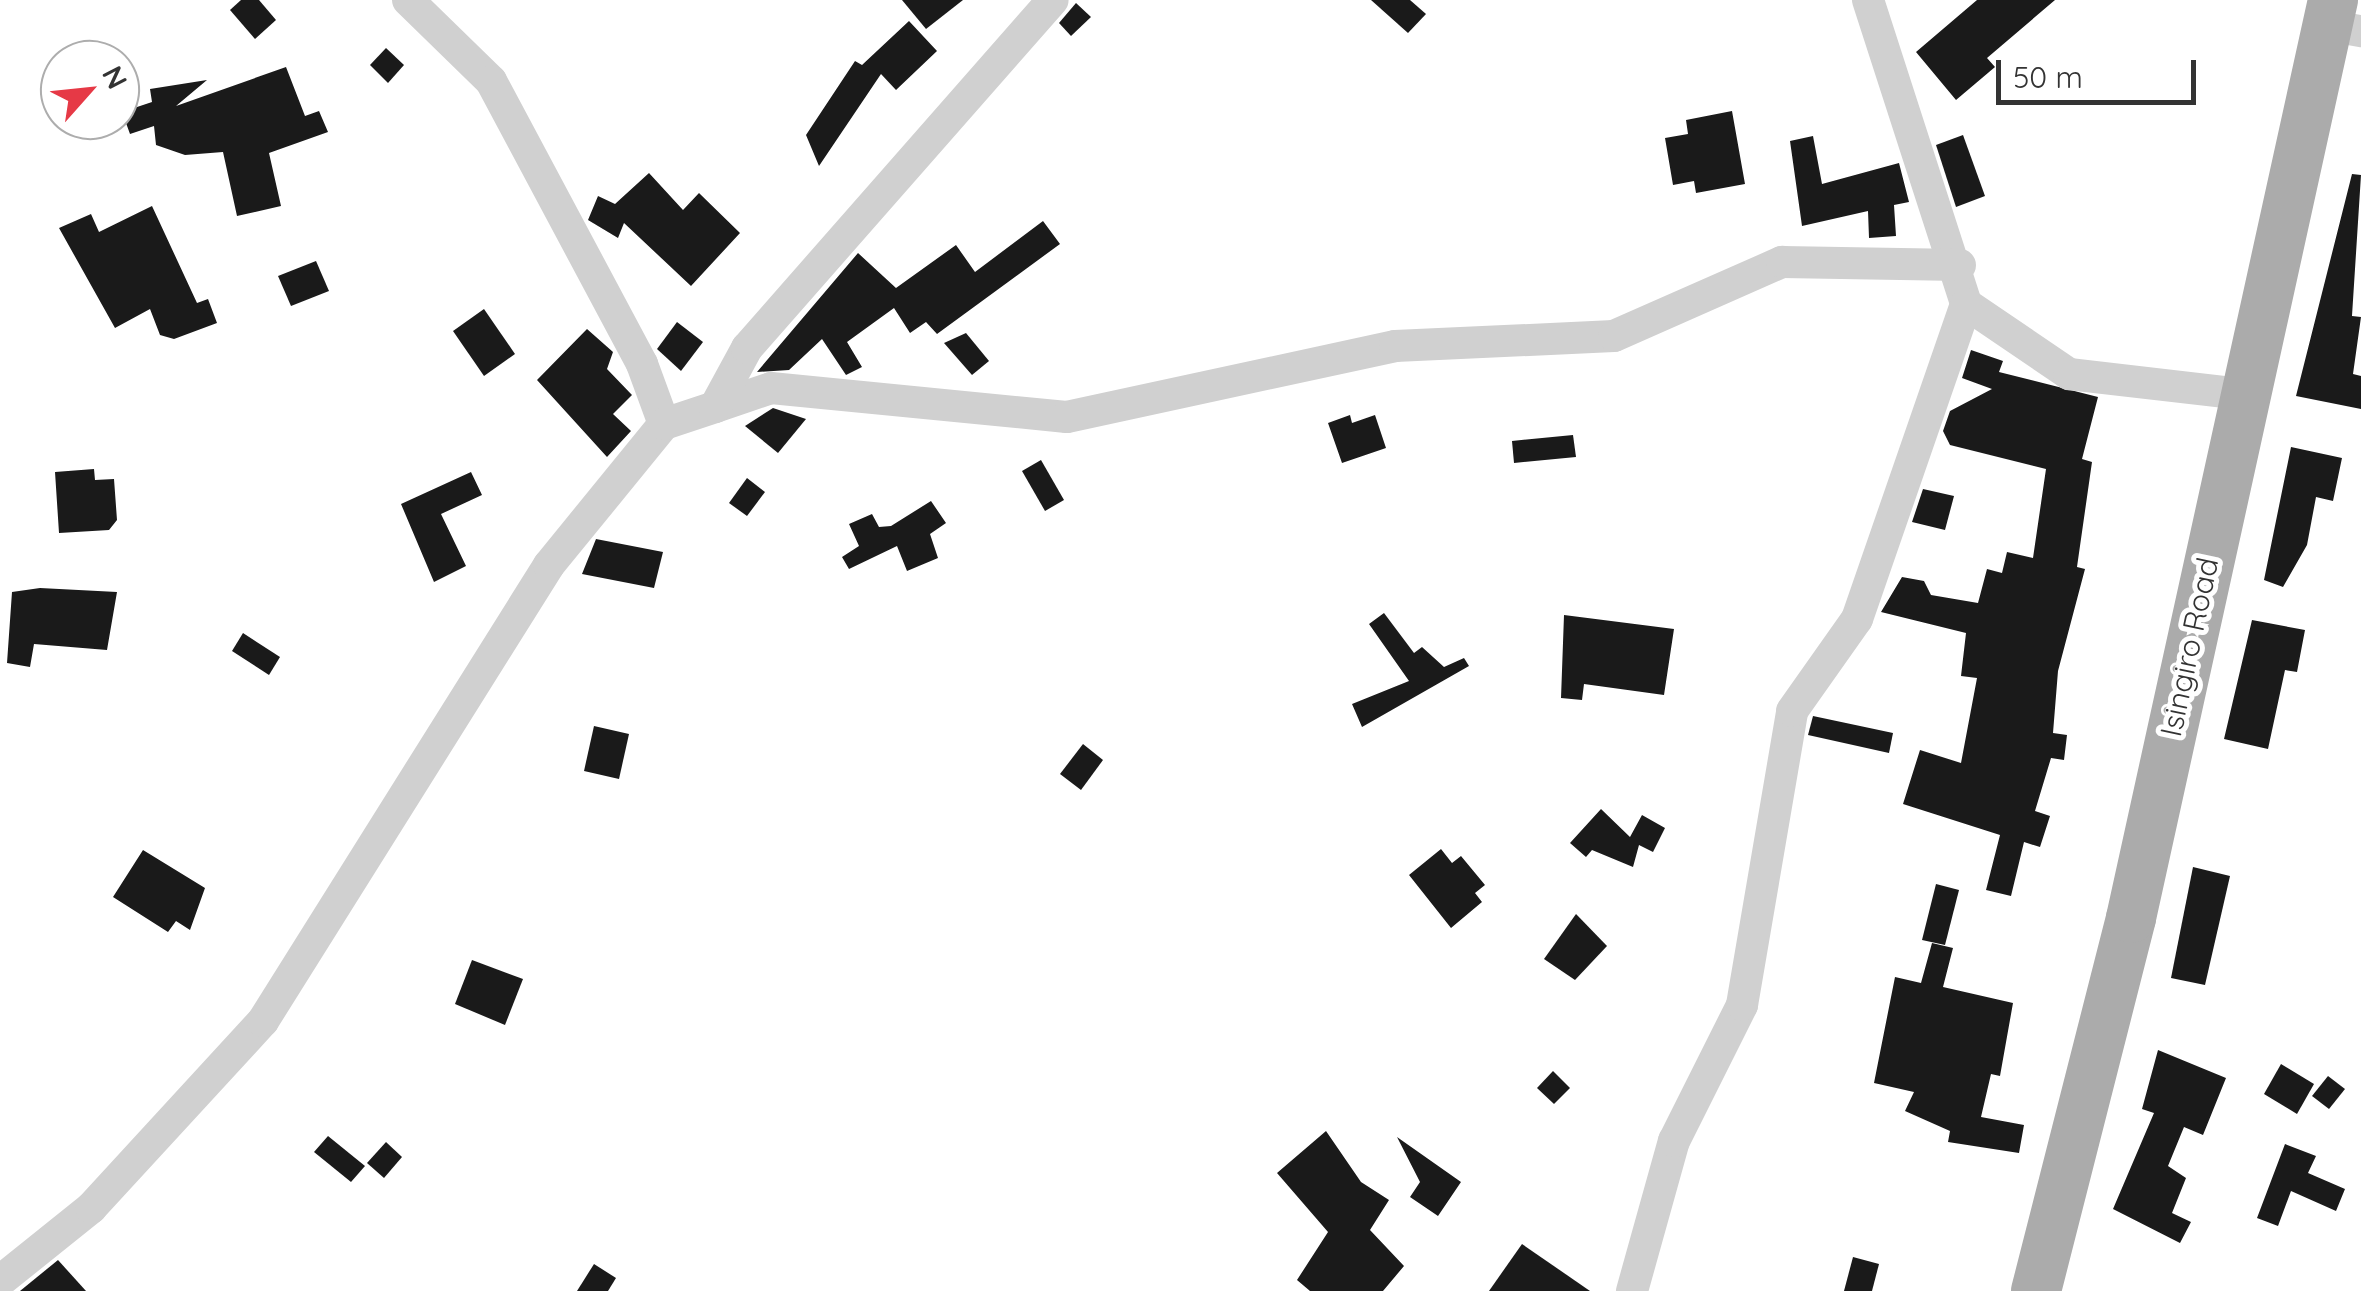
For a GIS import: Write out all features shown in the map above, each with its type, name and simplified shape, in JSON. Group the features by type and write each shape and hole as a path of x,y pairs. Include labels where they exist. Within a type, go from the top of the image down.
{"main road":[{"name":"Isingiro Road","path":"2036,1291 2131,918 2244,394 2340,19"}],"street":[{"path":"408,0 491,82 642,364 664,424"},
{"path":"716,407 748,348 1053,0"},
{"path":"1632,1291 1674,1142 1742,1005 1792,711 1857,620 1966,304 1960,265 1868,0"},
{"path":"0,1281 91,1208 263,1020 550,565 664,424 771,388 1067,416 1394,346 1614,336 1782,262 1960,265"},
{"path":"1966,304 2069,374 2244,394"}],"building":[{"path":"241,0 259,0 276,20 255,39 230,10"},
{"path":"902,0 963,0 926,29"},
{"path":"1371,0 1410,0 1426,14 1408,33"},
{"path":"1977,0 2055,0 1987,58 1995,67 1956,100 1916,52"},
{"path":"1076,3 1091,17 1071,36 1059,23"},
{"path":"909,21 937,51 896,90 881,74 819,166 806,135 855,61 862,65"},
{"path":"386,48 404,65 388,83 370,65"},
{"path":"286,67 305,116 319,111 328,132 269,153 281,206 237,216 223,152 185,155 156,145 154,126 140,131 140,106 152,102 150,89 207,80 176,106"},
{"path":"1732,111 1745,184 1696,193 1694,181 1673,185 1665,138 1688,134 1686,120"},
{"path":"1963,135 1985,196 1956,207 1936,145"},
{"path":"1813,136 1822,184 1899,163 1909,202 1894,205 1896,236 1869,238 1868,211 1802,226 1790,141"},
{"path":"649,173 683,210 699,193 740,233 691,286 624,223 618,238 588,220 598,196 615,204"},
{"path":"2352,174 2361,175 2352,316 2361,317 2353,374 2361,376 2361,409 2296,396"},
{"path":"152,206 197,303 208,299 217,323 174,339 160,335 150,309 115,328 59,228 91,214 99,232"},
{"path":"1043,221 1060,244 937,334 926,322 910,333 894,308 847,342 862,367 846,375 822,339 789,370 757,372 858,253 896,288 956,245 975,272"},
{"path":"316,261 329,291 291,306 278,276"},
{"path":"484,309 515,354 484,376 453,331"},
{"path":"677,322 703,342 681,371 657,349"},
{"path":"587,329 613,352 607,369 632,395 613,414 631,431 607,457 537,380"},
{"path":"966,333 989,361 972,375 944,343"},
{"path":"1971,350 2003,361 1999,372 2098,397 2082,459 2092,462 2077,567 2085,569 2058,671 2053,733 2067,735 2064,760 2051,758 2035,811 2050,816 2040,847 2024,842 2011,896 1986,890 2000,835 1903,804 1920,750 1961,763 1977,678 1961,676 1966,633 1881,612 1902,577 1924,581 1931,595 1978,603 1987,569 2002,573 2007,552 2033,558 2046,469 1950,445 1943,431 1950,411 1992,389 1962,378"},
{"path":"773,408 806,419 778,453 745,426"},
{"path":"1350,415 1352,423 1375,415 1386,448 1342,463 1328,423"},
{"path":"1573,435 1576,457 1514,463 1512,441"},
{"path":"2291,447 2342,458 2333,501 2316,497 2307,545 2283,587 2264,580"},
{"path":"1041,460 1064,500 1045,511 1022,471"},
{"path":"94,469 95,480 114,479 117,520 109,530 59,533 55,472"},
{"path":"471,472 482,495 441,514 466,566 434,582 401,504"},
{"path":"747,478 765,492 747,516 729,503"},
{"path":"1923,489 1954,496 1945,530 1912,522"},
{"path":"931,501 946,523 930,534 938,558 907,571 897,546 849,569 842,557 859,546 849,524 872,514 879,527 891,526"},
{"path":"596,539 663,552 654,588 582,574"},
{"path":"40,588 117,592 107,650 34,644 30,667 7,663 12,592"},
{"path":"1384,613 1414,653 1422,647 1444,667 1464,658 1469,666 1362,727 1352,704 1409,681 1369,624"},
{"path":"1564,615 1674,629 1664,695 1584,684 1582,700 1561,698"},
{"path":"2252,620 2305,630 2297,672 2285,670 2268,749 2224,739"},
{"path":"243,633 280,657 269,675 232,651"},
{"path":"1813,716 1893,733 1889,753 1808,735"},
{"path":"594,726 629,734 619,779 584,771"},
{"path":"1083,744 1103,760 1081,790 1060,774"},
{"path":"1601,809 1630,837 1642,815 1665,828 1653,852 1639,845 1633,867 1592,850 1586,857 1570,843"},
{"path":"1441,849 1452,863 1461,856 1485,885 1475,893 1482,902 1451,928 1409,875"},
{"path":"143,850 205,888 190,930 176,921 168,932 113,897"},
{"path":"2193,867 2230,876 2205,985 2171,978"},
{"path":"1936,884 1959,890 1945,945 1922,940"},
{"path":"1576,914 1607,946 1575,980 1544,959"},
{"path":"1932,943 1953,948 1943,987 2013,1003 2000,1076 1991,1074 1981,1117 2024,1125 2019,1153 1948,1142 1950,1131 1905,1111 1914,1092 1874,1083 1895,977 1921,983"},
{"path":"472,960 523,979 505,1025 455,1004"},
{"path":"2158,1050 2226,1078 2203,1135 2184,1127 2168,1166 2186,1178 2172,1213 2191,1222 2180,1243 2113,1209 2154,1113 2142,1109"},
{"path":"2281,1064 2314,1084 2297,1114 2264,1094"},
{"path":"1553,1071 1570,1088 1554,1104 1537,1088"},
{"path":"2328,1076 2345,1089 2329,1109 2312,1096"},
{"path":"1326,1131 1361,1182 1389,1200 1370,1230 1404,1266 1383,1291 1310,1291 1297,1280 1328,1232 1277,1173"},
{"path":"328,1136 365,1166 351,1182 314,1152"},
{"path":"1397,1137 1461,1182 1438,1216 1410,1197 1420,1182"},
{"path":"386,1142 402,1157 384,1178 367,1163"},
{"path":"2285,1144 2316,1156 2308,1173 2345,1189 2336,1211 2291,1191 2278,1226 2257,1218"},
{"path":"1522,1244 1590,1291 1489,1291"},
{"path":"1853,1257 1879,1264 1872,1291 1844,1291"},
{"path":"58,1260 86,1291 20,1291"},
{"path":"594,1264 616,1278 608,1291 577,1291"}]}
